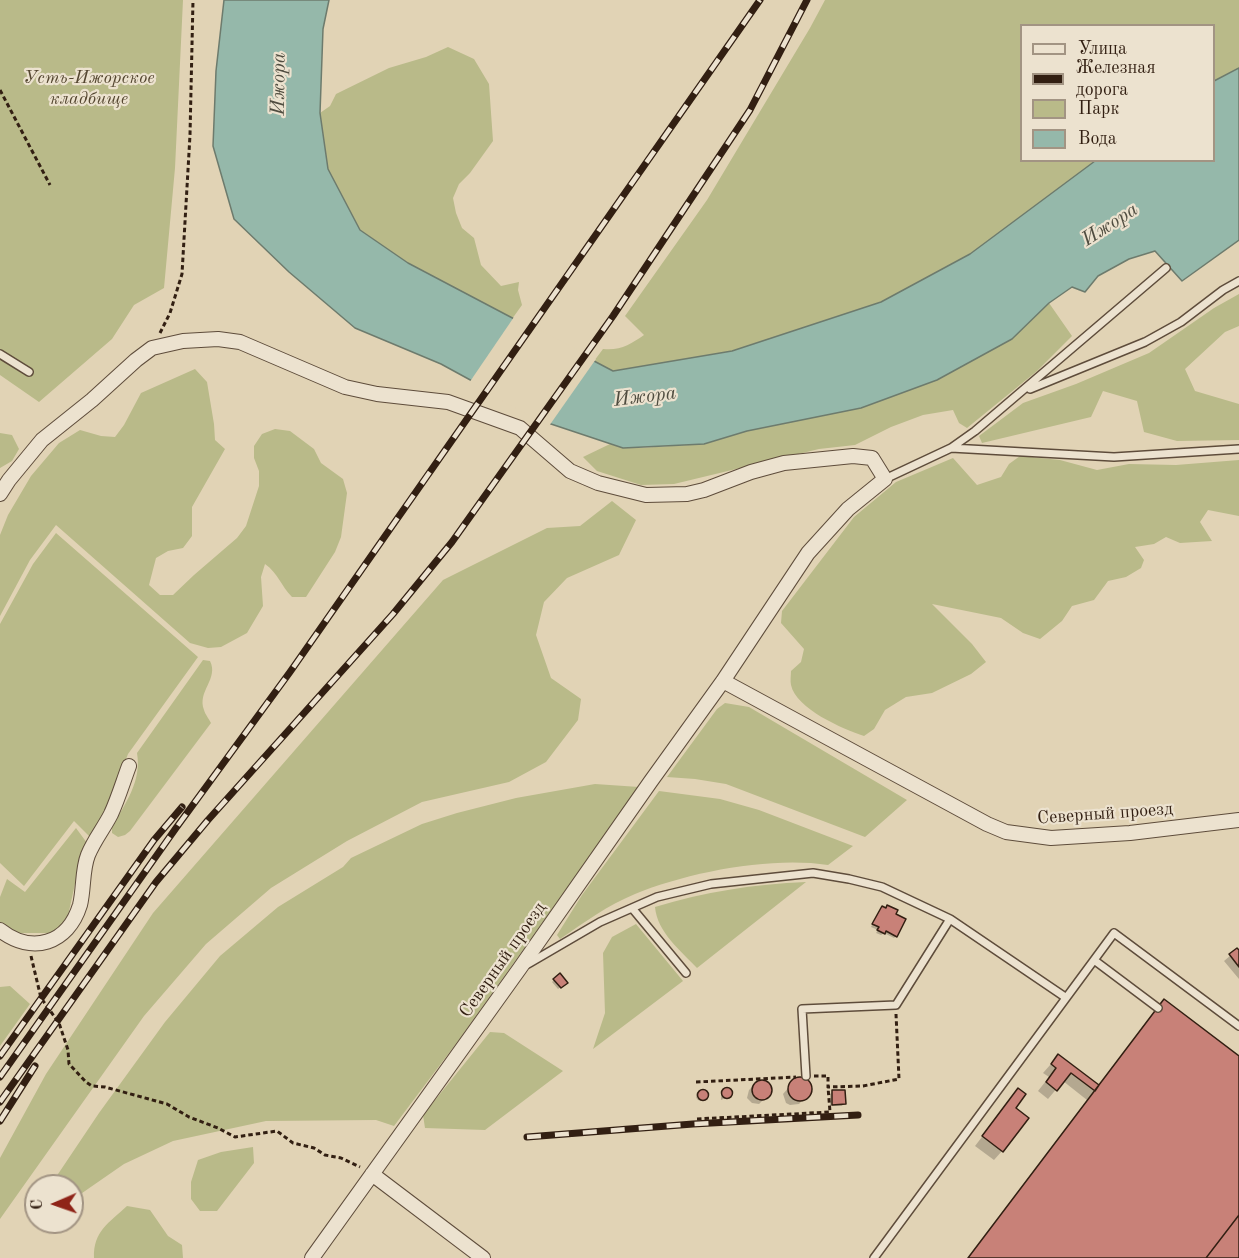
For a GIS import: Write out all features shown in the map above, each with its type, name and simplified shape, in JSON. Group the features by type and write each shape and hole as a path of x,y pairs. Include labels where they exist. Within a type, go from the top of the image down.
{"street":[{"path":"0,494 42,440 152,348 183,341 218,339 240,342 345,387 378,394 448,402 520,428 570,471 615,488 646,495 687,494 784,463 853,456 872,458 885,479"},
{"name":"Северный проезд","path":"312,1258 723,681 808,553 848,509 885,479"},
{"name":"Северный проезд","path":"723,681 977,819 1006,832 1051,838 1130,833 1239,820"},
{"path":"0,930 12,940 36,945 55,939 68,929 80,906 87,857 111,813 129,766"},
{"path":"372,1174 483,1258"}],"lane":[{"path":"885,479 951,448 975,431 1166,268"},
{"path":"1022,392 1145,342 1181,322 1239,280"},
{"path":"0,354 29,372"},
{"path":"951,448 1114,457 1239,449"},
{"path":"520,968 600,922 657,897 711,884 813,873 882,887 950,919 1065,997"},
{"path":"632,908 686,973"},
{"path":"806,1077 802,1009 896,1005 950,919"},
{"path":"874,1258 1114,933 1239,1026"},
{"path":"1094,960 1158,1008"}],"path":[{"path":"152,348 170,313 182,274 190,135 193,0"},
{"path":"0,90 51,185"},
{"path":"22,942 31,955 41,998 59,1023 68,1050 69,1064 92,1086 105,1087 167,1104 189,1117 235,1137 277,1131 293,1143 314,1148 325,1155 341,1158 372,1174"},
{"path":"896,1005 899,1079"},
{"path":"697,1119 830,1112 828,1087"}],"green space":[{"name":"Усть-Ижорское кладбище","path":"0,0 183,0 175,168 164,288 134,305 112,339 39,402 0,375"},
{"path":"825,0 1239,0 1239,68 1215,80 1215,24 1020,24 1020,162 1094,162 970,254 881,302 732,351 613,371 594,361 603,349 625,346 644,335 625,316 707,200"},
{"path":"448,47 474,59 489,84 493,141 470,173 459,184 453,198 462,228 474,238 481,265 501,286 519,282 518,290 522,305 512,319 408,263 360,230 328,169 320,113 330,106 336,94 389,68 426,57"},
{"path":"1239,294 1239,326 1225,332 1185,369 1195,391 1239,404 1239,440 1177,441 1144,432 1137,401 1103,391 1091,417 982,443 979,436 1023,403 1076,384 1149,353 1214,308"},
{"path":"1049,303 1072,336 1037,371 967,428 959,423 953,410 923,415 891,427 855,445 819,449 674,484 641,485 597,471 583,457 610,444 623,448 639,448 704,444 747,431 861,408 937,380 1012,339"},
{"path":"195,369 207,382 215,440 225,449 192,507 192,536 183,548 168,551 156,558 149,585 160,595 173,595 237,538 246,526 259,486 259,471 254,458 254,446 262,434 275,429 290,431 314,449 321,463 343,479 347,493 341,537 335,552 306,597 292,597 265,564 261,577 263,606 247,633 221,647 208,648 190,643 56,525 30,560 0,616 0,535 8,515 31,476 59,443 80,430 115,437 141,393"},
{"path":"0,433 12,435 19,449 12,461 0,468"},
{"path":"1020,456 1060,460 1097,470 1129,464 1176,465 1239,460 1239,516 1208,510 1200,522 1212,541 1180,543 1166,537 1154,544 1135,547 1144,560 1141,568 1126,577 1108,581 1094,600 1072,606 1062,621 1040,639 1023,633 1001,618 932,604 972,644 986,662 971,674 932,693 906,697 885,710 874,729 864,736 833,723 811,710 795,694 791,685 791,671 801,662 804,649 781,623 782,611 854,517 896,482 953,458 977,485 1001,477 1009,464"},
{"path":"612,501 636,520 619,555 567,578 544,602 536,635 551,678 581,699 578,720 546,762 509,782 422,802 347,841 271,888 206,944 144,1016 32,1174 24,1174 24,1185 0,1219 0,1158 46,1074 153,913 443,580 547,528 580,526"},
{"path":"56,533 198,657 128,754 107,808 90,837 74,821 24,886 0,863 0,624 33,564"},
{"path":"203,660 210,661 212,667 212,674 203,697 205,712 211,723 130,831 118,837 112,833 112,827 135,783 137,753"},
{"path":"725,703 749,707 907,800 865,837 726,784 667,777 717,709"},
{"path":"595,784 639,787 461,1037 394,1126 376,1120 266,1121 173,1141 124,1164 84,1192 84,1174 58,1174 165,1022 220,956 278,907 343,867 351,858 422,824 516,798"},
{"path":"659,791 720,799 759,810 853,846 828,865 756,864 705,873 656,886 615,903 560,939 557,935 582,895"},
{"path":"76,828 87,843 79,865 68,916 56,933 14,933 0,923 0,897 7,879 25,892"},
{"path":"806,882 697,968 665,933 655,907 711,893"},
{"path":"636,924 683,981 593,1049 605,1013 603,953 612,937"},
{"path":"10,986 30,1004 0,1046 0,987"},
{"path":"490,1032 504,1033 563,1071 485,1130 425,1128 423,1115"},
{"path":"253,1147 254,1163 217,1211 200,1211 191,1199 191,1182 198,1160 221,1152"},
{"path":"127,1206 150,1210 168,1236 182,1245 183,1258 94,1258 94,1249 99,1234"}],"water":[{"name":"Ижора","path":"224,0 329,0 323,29 320,113 328,169 360,230 408,263 613,371 732,351 881,302 970,254 1094,162 1215,162 1215,80 1239,68 1239,240 1182,281 1155,251 1129,259 1098,276 1085,292 1072,287 1049,303 1012,339 937,380 861,408 747,431 704,444 623,448 551,424 441,364 355,328 289,272 234,219 213,146 216,71"}],"pier":[{"path":"514,317 596,359 549,426 469,383"}],"building":[{"path":"887,905 898,910 896,914 906,919 897,937 886,931 885,934 877,930 879,927 872,924 882,906 886,908"},
{"path":"1237,948 1239,950 1239,967 1229,954"},
{"path":"560,973 568,983 561,988 553,979"},
{"path":"1164,999 1239,1056 1239,1215 1206,1258 968,1258"},
{"path":"1058,1054 1099,1085 1095,1091 1071,1073 1057,1091 1046,1082 1056,1068 1051,1064"},
{"path":"800,1077 808,1081 812,1089 808,1097 800,1101 792,1097 788,1089 792,1081"},
{"path":"762,1080 769,1083 772,1090 769,1097 762,1100 755,1097 752,1090 755,1083"},
{"path":"727,1087 733,1093 727,1099 721,1093"},
{"path":"1018,1088 1026,1094 1016,1108 1029,1118 1003,1152 982,1136"},
{"path":"703,1089 709,1095 703,1101 697,1095"},
{"path":"832,1090 845,1090 846,1104 832,1105"},
{"path":"1239,1215 1239,1258 1206,1258"}],"railway":[{"path":"0,1077 176,828 290,672 760,0"},
{"path":"0,1102 156,882 208,820 393,614 452,542 613,316 750,110 807,0"},
{"path":"0,1056 154,840 182,807"},
{"path":"0,1121 35,1066"},
{"path":"527,1137 693,1124 858,1115"}]}
